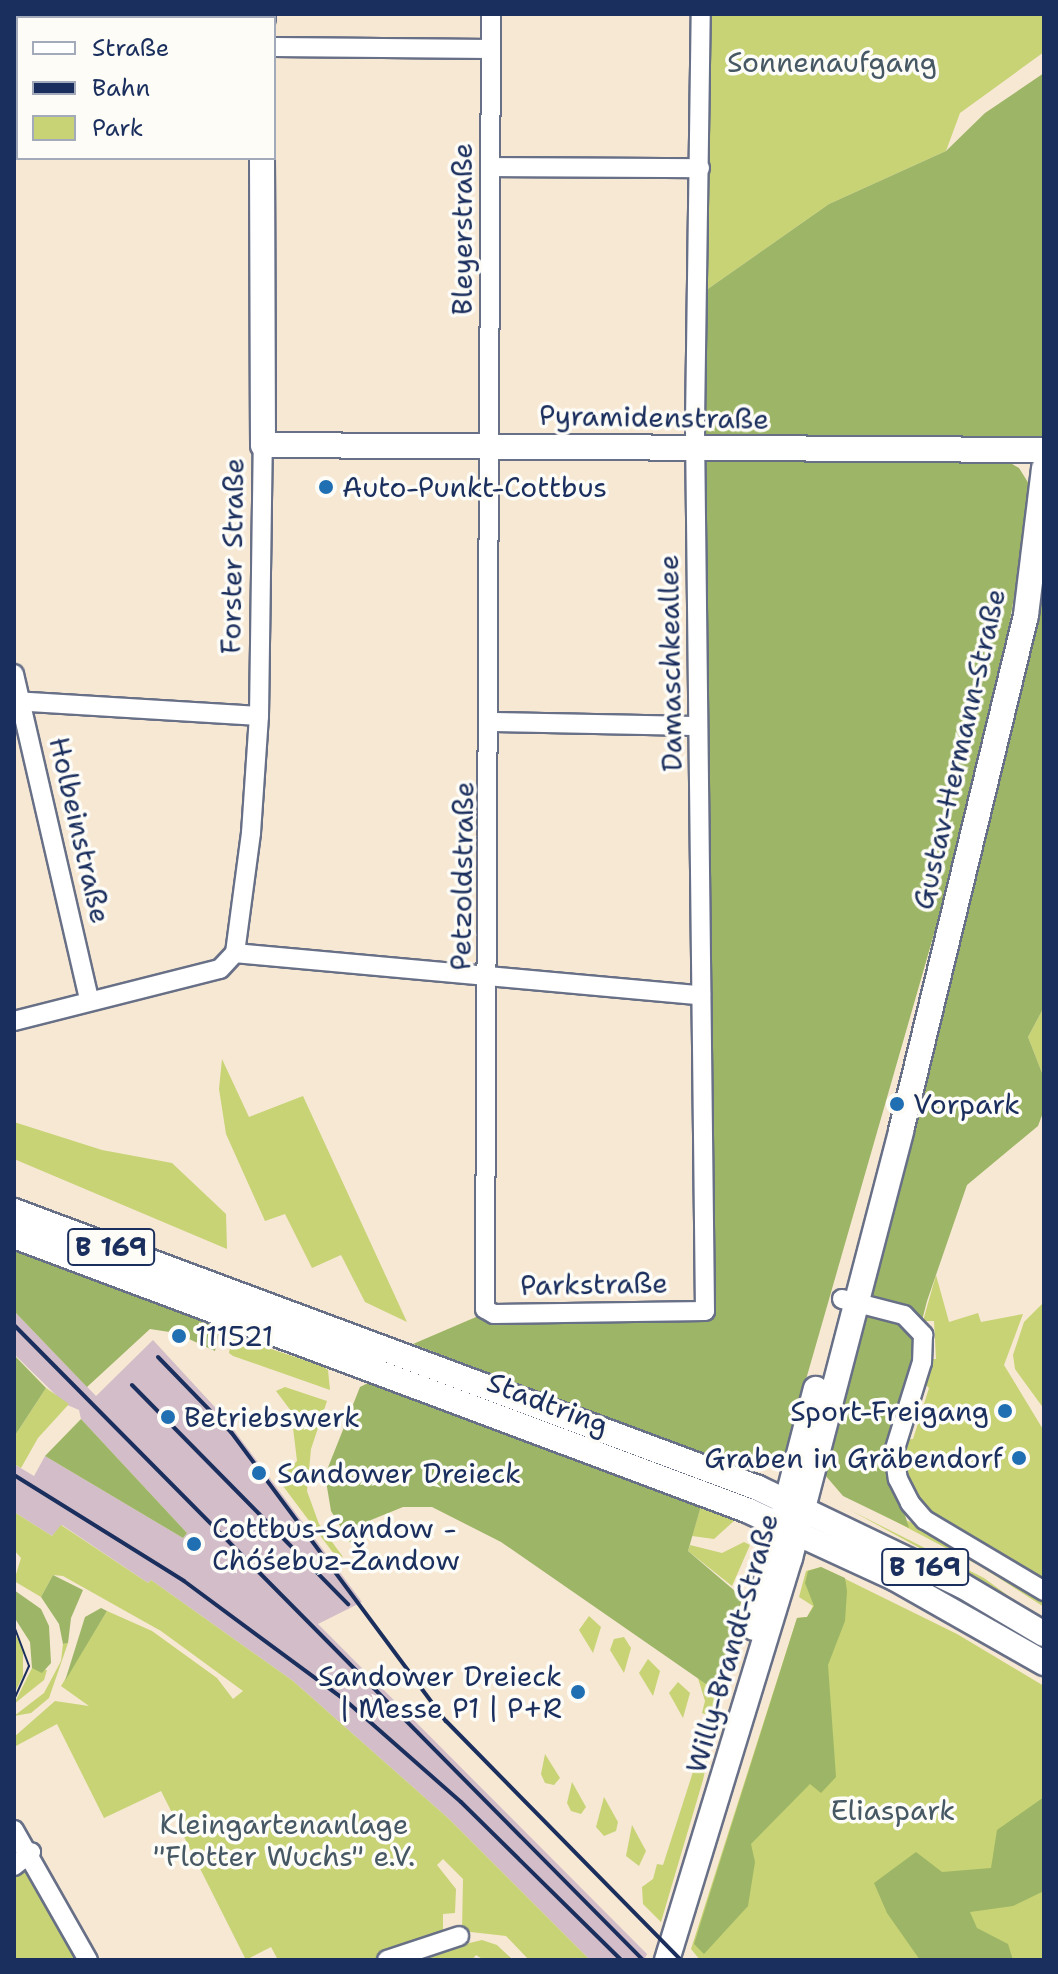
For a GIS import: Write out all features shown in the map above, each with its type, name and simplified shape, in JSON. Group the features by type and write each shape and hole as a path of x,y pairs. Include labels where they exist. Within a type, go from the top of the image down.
{"main road":[{"name":"Forster Straße","path":"262,160 263,445"},
{"name":"Pyramidenstraße","path":"263,445 1044,450"},
{"name":"Gustav-Hermann-Straße","path":"793,1504 918,1042 1026,615 1044,468"},
{"name":"Stadtring","path":"14,1211 209,1283 252,1313 786,1528 920,1591 1044,1663"},
{"name":"Stadtring","path":"14,1236 205,1308 252,1313 793,1504 963,1586 1044,1634"},
{"name":"Willy-Brandt-Straße","path":"667,1960 720,1795 793,1504"}],"street":[{"name":"Bleyerstraße","path":"490,445 491,14"},
{"name":"Damaschkeallee","path":"701,14 696,447 705,1311"},
{"path":"276,47 491,49"},
{"path":"491,167 700,168"},
{"name":"Forster Straße","path":"232,958 251,833 259,716 263,445"},
{"name":"Petzoldstraße","path":"485,1309 491,722 490,445"},
{"name":"Holbeinstraße","path":"14,674 89,999"},
{"path":"18,699 259,716"},
{"path":"491,722 698,726"},
{"path":"14,1021 232,958 701,995"},
{"path":"848,1301 904,1315 923,1335 922,1362 894,1452 898,1479 910,1503 925,1520 1044,1591"},
{"name":"Parkstraße","path":"485,1309 494,1314 705,1311"},
{"path":"14,1830 31,1852 88,1960"},
{"path":"14,1866 31,1852"},
{"path":"387,1960 459,1936"}],"shaded area":[{"path":"14,1311 96,1396 153,1340 225,1418 362,1602 318,1624 647,1954 644,1960 590,1960 449,1819 293,1681 151,1580 148,1583 62,1525 52,1536 14,1512 14,1464 34,1476 45,1456 183,1538 187,1533 81,1419 79,1410 65,1404 14,1354"}],"green space":[{"name":"Sonnenaufgang","path":"709,14 1044,14 1044,52 960,113 946,151 829,204 705,291"},
{"path":"1044,73 1044,440 704,440 705,291 829,204 946,151 985,113"},
{"path":"705,455 1002,458 1019,468 1029,484 1030,502 990,739 784,1456 740,1468 413,1344 476,1317 710,1317"},
{"path":"1044,591 1044,1007 1028,1037 1044,1078 1044,1110 1038,1126 967,1185 927,1301 887,1457 909,1528 843,1496 819,1468 931,1050"},
{"path":"1044,1007 1044,1078 1028,1037"},
{"path":"222,1059 249,1117 303,1096 407,1322 365,1302 341,1255 312,1268 285,1214 265,1221 226,1134 219,1089"},
{"path":"14,1122 102,1150 172,1163 226,1214 227,1249 14,1159"},
{"path":"14,1249 209,1324 219,1331 215,1351 176,1333 150,1329 87,1387 14,1311"},
{"path":"936,1275 949,1322 978,1313 981,1322 1023,1314 1004,1365 1044,1431 1044,1583 936,1520 906,1483 903,1440 913,1439 929,1388 922,1381 927,1359 936,1359 934,1321 923,1321"},
{"path":"1044,1302 1044,1409 1015,1369 1013,1355 1024,1322"},
{"path":"232,1336 322,1366 328,1370 330,1390 233,1356 229,1353"},
{"path":"14,1355 46,1388 14,1437"},
{"path":"370,1382 701,1506 688,1551 742,1597 723,1684 706,1684 501,1542 432,1507 403,1507 371,1520 356,1552 331,1511 325,1475 360,1387"},
{"path":"285,1387 327,1401 311,1449 307,1491 319,1524 343,1557 334,1554 283,1486 281,1477 297,1461 291,1411 276,1391"},
{"path":"46,1388 69,1404 38,1438 21,1468 14,1464 14,1437"},
{"path":"81,1419 187,1533 183,1538 45,1456"},
{"path":"851,1498 925,1528 1044,1597 1044,1607 980,1566"},
{"path":"701,1506 735,1520 714,1539 692,1536"},
{"path":"850,1510 984,1578 1044,1622 982,1582"},
{"name":"Kleingartenanlage \"Flotter Wuchs\" e.V.","path":"14,1512 52,1536 61,1525 148,1583 151,1580 293,1681 449,1819 590,1960 529,1960 506,1936 462,1931 463,1879 443,1859 437,1865 456,1889 455,1913 443,1914 443,1934 378,1960 278,1960 271,1947 246,1960 161,1791 104,1818 57,1724 14,1747 14,1737 55,1701 89,1706 61,1686 107,1611 152,1631 217,1678 233,1699 243,1691 161,1631 63,1576 53,1575 41,1597 14,1581 21,1558 14,1550"},
{"path":"744,1542 750,1545 732,1586 688,1551 690,1545 722,1553"},
{"name":"Eliaspark","path":"821,1567 957,1634 1044,1686 1044,1960 700,1960 691,1949 797,1618 807,1617 813,1606 799,1597 806,1571"},
{"path":"821,1567 845,1578 847,1591 845,1621 828,1665 836,1777 821,1793 810,1784 751,1844 755,1862 748,1906 704,1954 694,1944 797,1618 807,1617 814,1606 805,1583 808,1571"},
{"path":"53,1575 83,1590 71,1618 68,1643 63,1644 59,1624 41,1597"},
{"path":"14,1590 41,1609 49,1626 51,1663 42,1673 32,1668 30,1642 14,1617"},
{"path":"742,1597 703,1780 661,1922 643,1904 642,1887 653,1879 657,1864 663,1865 711,1716 702,1713 705,1701 697,1675"},
{"path":"101,1608 107,1611 65,1681 85,1617"},
{"path":"589,1616 601,1627 593,1653 579,1630"},
{"path":"14,1633 23,1647 23,1676 14,1694"},
{"path":"624,1637 631,1648 624,1673 610,1650 614,1639"},
{"path":"68,1643 49,1698 31,1713 14,1716 44,1693 61,1661 63,1644"},
{"path":"648,1659 660,1671 653,1696 639,1673"},
{"path":"32,1668 47,1670 44,1680 14,1704"},
{"path":"678,1682 690,1693 683,1718 669,1693"},
{"path":"545,1754 560,1778 554,1785 545,1783 541,1774"},
{"path":"572,1782 586,1807 581,1814 571,1811 567,1803"},
{"path":"604,1797 618,1822 616,1831 604,1836 596,1827"},
{"path":"1044,1797 1044,1891 1013,1906 970,1912 977,1928 1008,1944 1013,1960 920,1960 887,1913 874,1883 916,1852 942,1872 991,1868 997,1830"},
{"path":"632,1825 646,1851 639,1866 626,1856"},
{"path":"26,1871 76,1960 14,1960 14,1875"},
{"path":"482,1940 497,1945 513,1960 484,1960 476,1955 472,1960 399,1960"}],"tram line":[{"path":"14,1626 29,1666 14,1699"}],"railway":[{"path":"14,1325 643,1960"},
{"path":"158,1357 231,1432 446,1721 681,1960"},
{"path":"132,1385 348,1604"},
{"path":"14,1475 184,1581 345,1700 461,1802 621,1960"}],"place":[{"name":"Auto-Punkt-Cottbus","path":"326,487"},
{"name":"Vorpark","path":"897,1104"},
{"name":"111521","path":"179,1336"},
{"name":"Sport-Freigang","path":"1005,1411"},
{"name":"Betriebswerk","path":"168,1417"},
{"name":"Graben in Gräbendorf","path":"1019,1458"},
{"name":"Sandower Dreieck","path":"259,1473"},
{"name":"Cottbus-Sandow - Chóśebuz-Žandow","path":"194,1544"},
{"name":"Sandower Dreieck | Messe P1 | P+R","path":"578,1692"}]}
